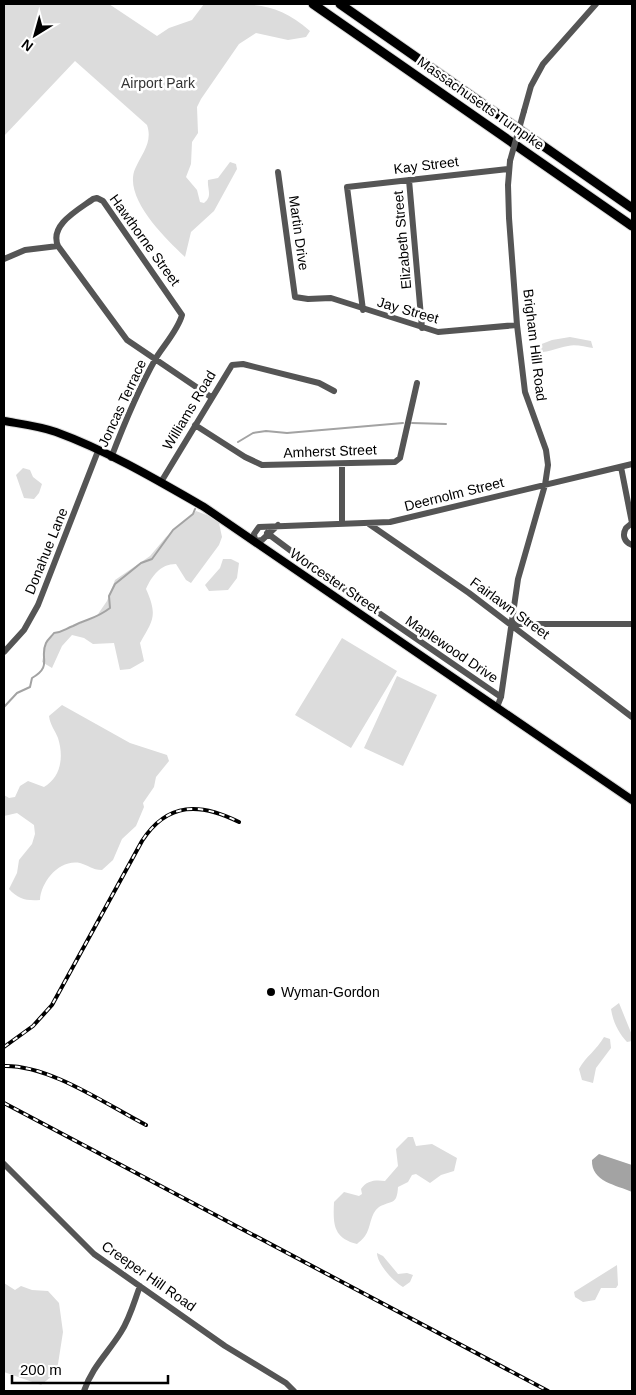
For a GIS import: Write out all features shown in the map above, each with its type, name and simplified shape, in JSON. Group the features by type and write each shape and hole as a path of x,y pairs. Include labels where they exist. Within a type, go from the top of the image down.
{"highway":[{"name":"Massachusetts Turnpike","path":"313,4 632,226"},
{"name":"Massachusetts Turnpike","path":"340,4 632,208"}],"main road":[{"name":"Worcester Street","path":"4,421 48,430 98,451 160,482 204,507 632,800"}],"street":[{"name":"Brigham Hill Road","path":"497,707 501,697 520,571 545,485 547,454 526,392 517,325 509,218 509,165 531,86 543,64 596,4"},
{"name":"Kay Street","path":"363,310 347,187 509,165"},
{"name":"Martin Drive","path":"278,172 296,297"},
{"name":"Elizabeth Street","path":"409,180 422,328"},
{"name":"Hawthorne Street","path":"58,246 56,234 60,226 93,199 102,200 182,313 181,319 156,358"},
{"path":"4,259 25,250 58,246 124,336 211,397"},
{"name":"Jay Street","path":"296,297 308,299 328,297 422,328 443,332 517,325"},
{"name":"Joncas Terrace","path":"111,458 136,395 156,358"},
{"name":"Williams Road","path":"160,482 227,371 237,363 319,383 334,391"},
{"name":"Amherst Street","path":"195,425 246,458 262,465 342,464 398,460 417,384"},
{"name":"Donahue Lane","path":"4,652 24,630 38,605 98,451"},
{"path":"342,464 342,524"},
{"name":"Deernolm Street","path":"255,541 254,534 259,527 368,524 401,520 632,464"},
{"path":"621,467 632,523 626,528 624,535 627,542 632,545"},
{"name":"Fairlawn Street","path":"368,524 511,624 632,717"},
{"path":"255,541 262,540 267,533 278,525"},
{"name":"Maplewood Drive","path":"267,533 318,571 501,697"},
{"path":"511,624 632,624"},
{"name":"Creeper Hill Road","path":"4,1164 94,1254 226,1346 286,1383 294,1391"},
{"path":"84,1391 97,1363 118,1337 130,1318 140,1286"}],"green space":[{"name":"Airport Park","path":"4,4 109,4 157,36 169,28 192,20 204,4 248,4 273,9 285,14 298,21 310,31 306,37 288,40 256,33 239,44 201,99 197,107 198,133 192,142 191,164 186,177 197,190 200,202 204,203 208,198 208,180 218,178 230,162 236,164 237,169 214,211 191,232 185,257 167,240 148,217 135,192 133,180 135,169 149,137 147,125 75,61 4,136"},
{"path":"570,337 591,341 593,348 571,345 536,352 534,347 552,340"},
{"path":"23,468 30,470 33,477 42,484 39,493 34,499 24,498 16,475"},
{"path":"196,511 212,517 219,523 222,537 219,545 191,583 186,580 176,564 161,568 151,580 146,589 152,606 152,618 140,643 144,661 130,669 120,670 114,643 93,644 84,638 72,635 62,646 52,668 42,662 46,644 54,634 96,617 107,601 115,580 150,556 166,537"},
{"path":"223,559 231,559 239,563 237,578 228,590 209,591 205,585 220,568"},
{"path":"342,638 397,671 351,748 295,715"},
{"path":"397,676 437,695 403,766 364,748"},
{"path":"62,705 130,743 167,755 169,761 156,777 154,787 143,803 144,807 136,826 122,839 113,860 102,870 80,863 72,863 58,868 52,873 44,886 40,900 26,900 9,889 17,873 19,860 32,844 35,834 34,825 17,813 4,816 4,795 9,798 15,797 20,786 28,781 44,787 54,778 60,766 61,752 58,738 51,725 49,716"},
{"path":"619,1003 632,1035 632,1041 627,1042 616,1027 611,1009"},
{"path":"604,1037 610,1039 611,1048 596,1068 593,1083 582,1080 579,1069"},
{"path":"408,1137 413,1137 416,1146 432,1144 457,1158 454,1171 441,1175 430,1183 416,1174 412,1175 408,1182 398,1187 393,1202 376,1210 367,1233 357,1244 343,1238 336,1229 334,1202 344,1192 359,1196 362,1194 361,1189 369,1182 385,1181 398,1166 396,1149"},
{"path":"377,1253 383,1256 398,1274 407,1273 413,1275 410,1282 403,1287 395,1281 383,1267"},
{"path":"617,1265 618,1285 616,1288 601,1288 595,1300 583,1302 575,1297 574,1292"},
{"path":"4,1283 15,1290 21,1286 32,1290 48,1291 59,1303 63,1332 58,1364 52,1376 41,1385 4,1372"}],"shaded area":[{"path":"599,1154 632,1165 632,1192 600,1178 593,1167 592,1160"}],"waterway":[{"path":"238,442 253,433 266,431 287,433 403,423"},
{"path":"412,423 446,424"},
{"path":"4,707 17,693 30,687 32,678 42,670 44,666 44,648 54,633 95,617 110,608 109,596 115,584 141,563 152,559 173,530 193,514 195,509"}],"railway":[{"path":"4,1047 33,1026 52,1005 142,841 152,828 163,818 174,812 186,809 211,811 239,822"},
{"path":"4,1066 22,1067 58,1079 77,1087 146,1125"},
{"path":"4,1103 548,1391"}],"place":[{"name":"Wyman-Gordon","path":"271,992"}]}
